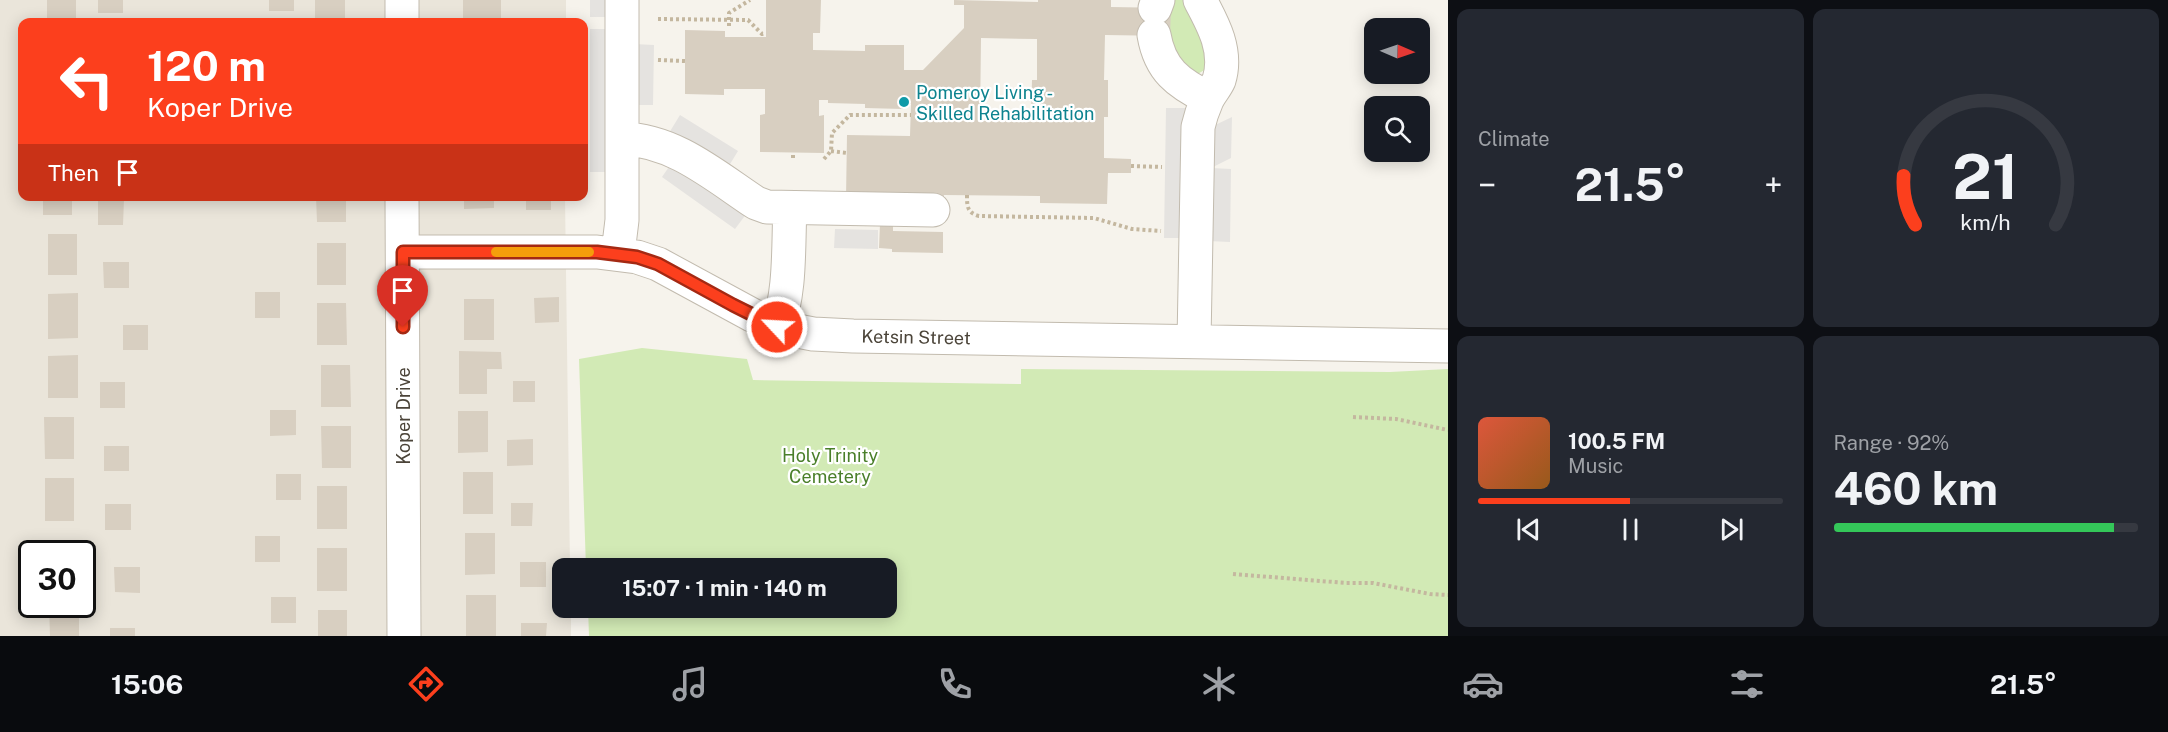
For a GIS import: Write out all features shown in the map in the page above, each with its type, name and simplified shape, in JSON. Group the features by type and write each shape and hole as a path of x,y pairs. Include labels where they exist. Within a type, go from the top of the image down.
{"street":[{"path":"402,0 402,18"},
{"path":"618,253 622,228 622,0"},
{"path":"1194,341 1198,127 1208,98 1219,79 1221,51 1216,31 1200,0"},
{"path":"1156,14 1158,50 1170,73 1178,82 1208,98"},
{"path":"623,139 647,141 674,150 756,203 767,207 933,210"},
{"name":"Koper Drive","path":"402,201 404,636"},
{"path":"777,327 783,313 785,298 790,208"},
{"name":"Ketsin Street","path":"403,252 618,253 658,264 777,327 813,334 1448,346"}],"path":[{"path":"729,26 729,13 750,0"},
{"path":"658,19 748,20 762,34 766,33"},
{"path":"658,60 685,61"},
{"path":"824,159 831,151 832,133 850,115 911,115"},
{"path":"831,151 847,153"},
{"path":"1131,166 1162,166"},
{"path":"967,195 967,208 979,216 1094,218 1132,229 1161,231"},
{"path":"1353,417 1396,419 1448,430"},
{"path":"1233,574 1373,583 1430,594 1448,595"}],"shaded area":[{"path":"0,0 566,0 566,18 18,18 18,201 565,201 570,558 552,558 552,618 571,618 571,636 0,636"},
{"path":"590,0 609,0 609,17 590,17"},
{"path":"590,29 609,29 609,172 590,172"},
{"path":"634,44 654,45 653,105 634,105"},
{"path":"1166,108 1188,108 1186,238 1164,238"},
{"path":"680,115 738,151 727,169 669,133"},
{"path":"1232,117 1231,158 1211,168 1231,169 1230,242 1208,241 1211,127"},
{"path":"673,161 747,213 735,229 662,177"},
{"path":"835,229 878,230 878,249 834,248"}],"green space":[{"path":"1175,0 1183,0 1190,5 1209,49 1206,69 1196,75 1172,57 1168,5"},
{"name":"Holy Trinity Cemetery","path":"642,348 747,359 753,380 1021,384 1021,369 1390,372 1448,369 1448,636 589,636 588,618 897,618 897,558 586,558 579,359"}],"building":[{"path":"47,0 76,0 76,18 47,18"},
{"path":"98,0 123,0 123,13 98,13"},
{"path":"269,0 294,0 294,11 269,11"},
{"path":"315,0 345,0 345,18 315,18"},
{"path":"463,0 501,0 501,18 463,18"},
{"name":"Pomeroy Living - Skilled Rehabilitation","path":"766,0 821,0 820,33 813,33 813,50 865,51 865,45 904,45 904,70 923,70 964,28 964,5 954,5 954,0 1038,2 1038,0 1111,0 1111,7 1171,8 1170,36 1105,35 1104,80 1108,80 1108,117 1104,117 1104,158 1131,159 1131,173 1108,173 1107,204 1040,203 1040,196 944,195 943,199 846,198 847,135 910,136 911,104 903,104 903,109 865,108 865,104 828,103 828,100 819,100 819,116 824,115 824,153 760,152 760,115 765,114 765,89 724,89 724,95 685,94 685,30 725,31 725,37 766,37","holes":["981,38 1037,39 1037,80 1032,80 1031,117 1041,117 1041,122 980,121"]},
{"path":"43,201 72,201 72,215 43,215"},
{"path":"98,201 124,201 123,225 98,225"},
{"path":"316,201 346,201 346,222 317,222"},
{"path":"464,201 494,201 494,208 464,209"},
{"path":"526,201 551,201 551,210 526,210"},
{"path":"880,224 893,224 893,231 943,232 943,253 892,252 892,249 879,248"},
{"path":"48,234 77,234 77,275 48,275"},
{"path":"317,243 346,243 346,285 317,285"},
{"path":"103,262 129,262 129,288 104,288"},
{"path":"255,292 280,292 280,318 255,318"},
{"path":"78,293 78,338 48,339 48,294"},
{"path":"559,297 559,322 535,323 534,298"},
{"path":"464,299 494,299 494,340 464,340"},
{"path":"317,303 346,303 347,345 317,345"},
{"path":"123,325 148,325 148,350 123,350"},
{"path":"459,351 501,352 502,369 487,369 487,394 459,394"},
{"path":"78,355 78,398 48,398 48,356"},
{"path":"321,365 350,365 351,407 321,407"},
{"path":"513,381 535,381 535,402 513,402"},
{"path":"100,382 125,382 125,408 100,408"},
{"path":"270,410 296,410 296,435 270,436"},
{"path":"458,411 488,411 488,452 458,453"},
{"path":"44,417 74,417 74,459 45,459"},
{"path":"321,426 351,426 351,468 322,468"},
{"path":"533,439 533,465 507,466 507,440"},
{"path":"104,446 129,446 129,471 104,471"},
{"path":"463,472 493,472 493,514 463,514"},
{"path":"276,474 301,474 301,500 276,500"},
{"path":"45,478 74,478 74,521 45,521"},
{"path":"317,486 347,486 347,529 317,529"},
{"path":"511,503 533,503 532,526 511,526"},
{"path":"105,504 131,504 131,530 105,530"},
{"path":"465,533 495,533 495,574 465,575"},
{"path":"255,536 280,536 280,562 255,562"},
{"path":"317,548 347,548 347,591 317,591"},
{"path":"520,562 546,562 546,587 520,587"},
{"path":"114,567 140,567 140,593 115,592"},
{"path":"466,595 496,595 496,636 466,636"},
{"path":"271,597 296,597 296,623 271,623"},
{"path":"318,610 347,610 347,636 318,636"},
{"path":"49,618 79,618 79,636 50,636"},
{"path":"521,623 547,623 546,636 521,636"},
{"path":"110,628 135,628 135,636 110,636"}],"slow traffic":[{"path":"496,252 589,252"}],"place":[{"name":"Pomeroy Living - Skilled Rehabilitation","path":"904,102"}],"route":[{"path":"403,327 403,252 597,252 618,253 658,264 777,327"}]}
